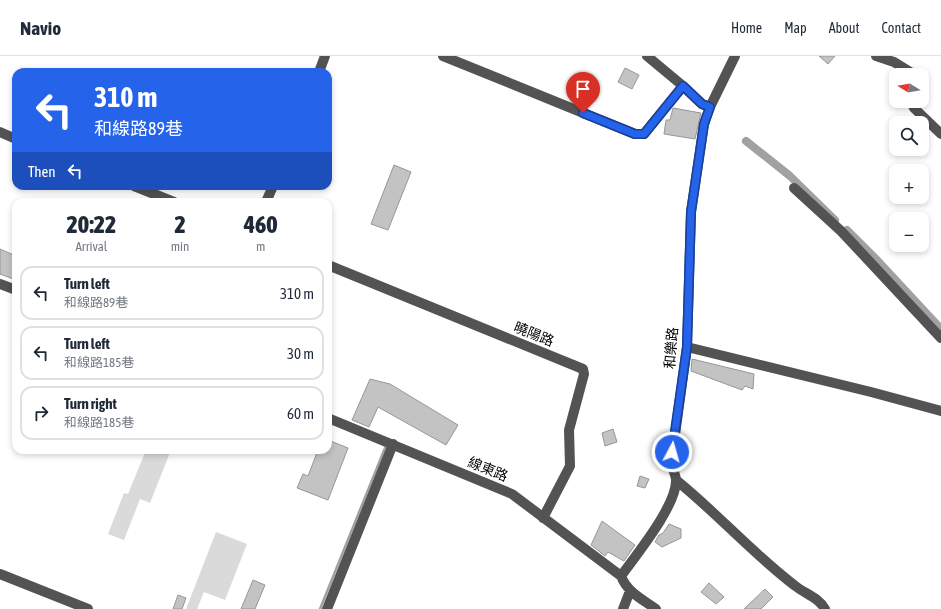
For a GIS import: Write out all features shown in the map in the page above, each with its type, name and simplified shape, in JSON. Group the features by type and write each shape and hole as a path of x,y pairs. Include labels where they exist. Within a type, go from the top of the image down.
{"street":[{"path":"320,68 325,56"},
{"path":"443,56 635,134 644,134 683,86"},
{"path":"646,56 683,86 702,104 710,107"},
{"name":"和樂路","path":"621,576 667,509 672,498 676,480 671,464 687,347 691,212 704,124 710,107 735,56"},
{"path":"876,56 894,62 904,68"},
{"path":"914,108 941,134"},
{"path":"0,132 12,137"},
{"path":"794,188 841,231 941,338"},
{"path":"144,190 164,198"},
{"name":"曉陽路","path":"332,267 583,369 584,374 570,430 570,466 543,518"},
{"path":"0,284 12,288"},
{"path":"687,347 871,392 941,412"},
{"name":"線東路","path":"332,420 512,494 621,576"},
{"path":"327,609 393,444"},
{"path":"676,480 702,501 758,556 796,587 820,601 825,609"},
{"path":"0,574 88,609"},
{"path":"621,576 624,585 630,591 656,609"},
{"path":"623,609 630,591"}],"shaded area":[{"path":"144,454 169,454 150,503 140,499 124,540 108,534 124,493 128,494"},
{"path":"216,532 247,544 225,600 204,592 197,609 186,609"}],"building":[{"path":"819,56 835,56 828,64"},
{"path":"625,68 639,75 632,89 618,82"},
{"path":"673,108 701,113 695,139 664,134 666,120 670,120"},
{"path":"394,165 411,172 388,230 371,224"},
{"path":"0,249 12,254 12,278 0,274"},
{"path":"692,359 754,374 753,389 745,386 742,390 691,371"},
{"path":"370,379 390,384 458,425 446,445 378,407 369,427 352,420"},
{"path":"613,429 617,442 605,446 602,433"},
{"path":"332,442 348,448 328,500 297,488 303,474 308,476 316,454 332,454"},
{"path":"640,476 649,479 645,488 637,486"},
{"path":"602,521 635,545 624,561 608,552 605,556 591,545"},
{"path":"669,524 681,529 681,538 662,547 655,542"},
{"path":"253,580 265,585 255,609 241,609"},
{"path":"709,583 724,597 716,604 701,592"},
{"path":"765,589 773,597 761,609 744,609"},
{"path":"178,595 186,598 182,609 173,609"}],"waterway":[{"path":"746,141 790,176 835,220"},
{"path":"847,230 941,329"},
{"path":"320,609 385,448"}],"route":[{"path":"583,113 635,134 644,134 683,86 702,104 710,107 704,124 691,212 687,347 672,452"}]}
